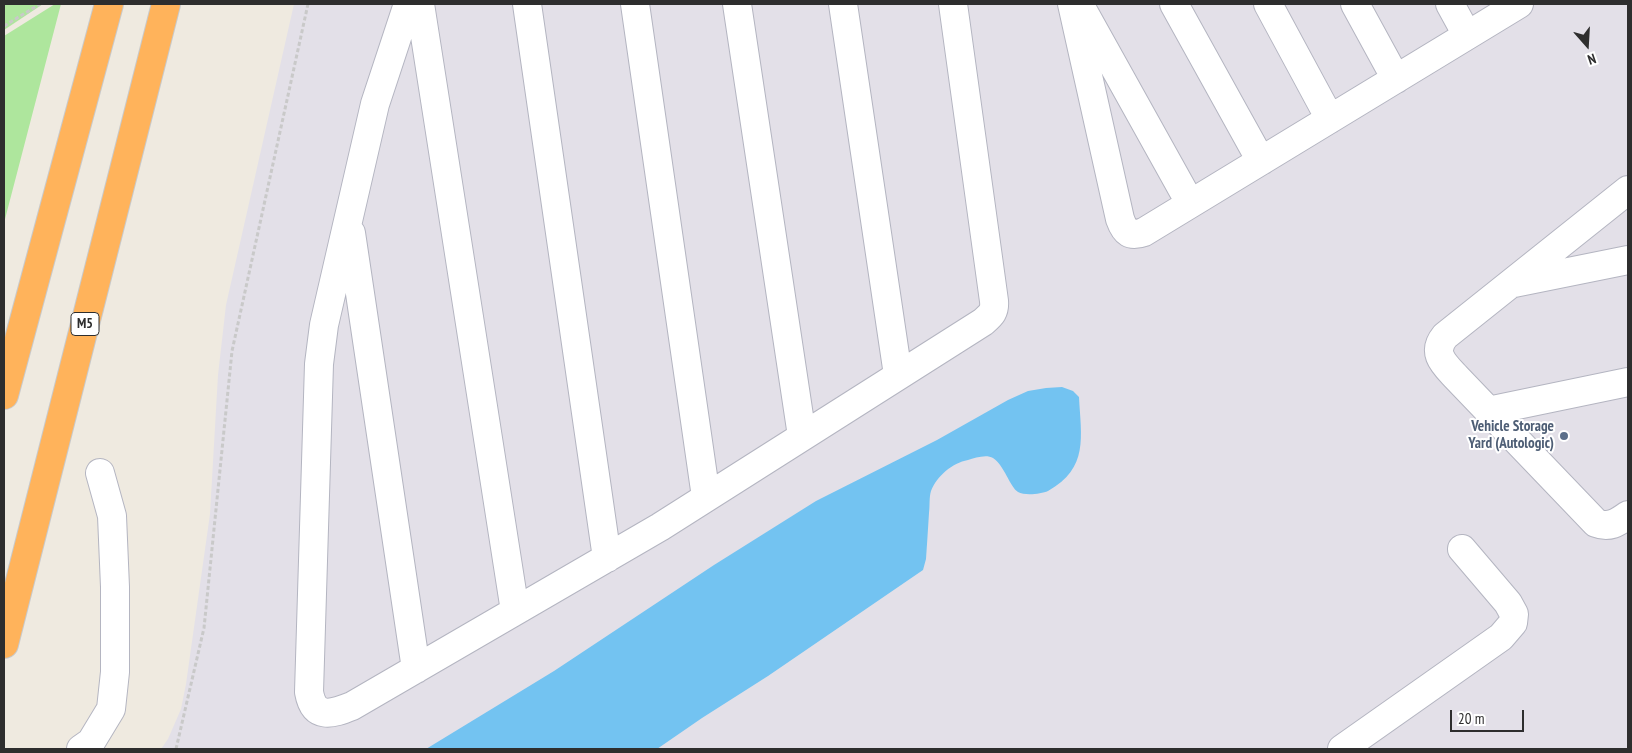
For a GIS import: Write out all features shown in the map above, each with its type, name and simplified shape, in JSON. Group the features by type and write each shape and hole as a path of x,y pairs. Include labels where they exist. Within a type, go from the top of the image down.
{"highway":[{"path":"4,395 110,4"},
{"name":"M5","path":"4,644 166,4"}],"lane":[{"path":"408,4 375,104 324,325 319,364 309,692 311,703 318,710 326,713 337,712 352,706 606,558 983,322 992,314 995,308 953,4"},
{"path":"420,4 515,611"},
{"path":"526,4 606,558"},
{"path":"635,4 706,497"},
{"path":"737,4 802,436"},
{"path":"843,4 898,375"},
{"path":"1072,4 1124,228 1129,233 1136,235 1144,232 1519,4"},
{"path":"1079,4 1190,204"},
{"path":"1174,4 1261,161"},
{"path":"1268,4 1330,119"},
{"path":"1355,4 1396,79"},
{"path":"1450,4 1467,35"},
{"path":"1628,190 1445,336 1440,342 1438,350 1447,368 1596,523 1610,526 1618,523 1628,515"},
{"path":"348,217 416,669"},
{"path":"1511,284 1628,260"},
{"path":"1488,411 1628,382"},
{"path":"81,749 91,742 111,709 116,672 112,516 100,473"},
{"path":"1342,749 1501,637 1513,623 1514,614 1508,603 1462,549"}],"path":[{"path":"4,26 40,4"},
{"path":"176,749 204,628 232,352 308,4"}],"shaded area":[{"path":"294,4 1628,4 1628,749 161,749 168,739 181,709 186,684 210,514 218,375 226,305"}],"green space":[{"path":"4,4 43,4 4,30"},
{"path":"55,4 61,4 4,223 4,36"}],"water":[{"path":"1062,387 1073,391 1079,397 1081,438 1076,462 1061,482 1045,492 1025,494 1018,492 1012,486 997,461 993,458 984,456 974,458 951,467 937,480 931,491 926,559 923,570 657,749 426,749 554,671 714,565 816,501 937,440 1008,400 1028,391"}],"place":[{"name":"Vehicle Storage Yard (Autologic)","path":"1564,436"}]}
